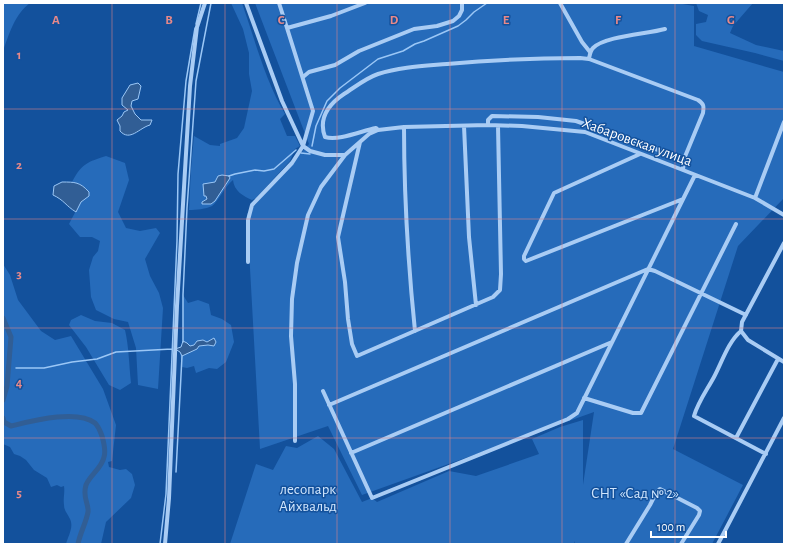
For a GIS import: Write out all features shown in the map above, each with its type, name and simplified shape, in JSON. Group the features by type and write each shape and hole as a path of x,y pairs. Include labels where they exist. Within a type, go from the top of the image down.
{"street":[{"path":"165,544 169,498 177,306 190,86 197,28 205,3"},
{"path":"246,3 282,101 303,146 310,151 325,155 346,155"},
{"path":"248,262 248,220 252,205 292,163 303,146 313,111 279,3"},
{"path":"287,28 331,16 365,3"},
{"path":"303,77 310,72 334,65 359,51 407,31 437,26 453,21 459,16 462,10 462,3"},
{"path":"560,3 582,42 590,52"},
{"path":"665,29 607,40 594,46 590,52 589,59 698,100 702,103 704,107 703,113 684,159 683,170"},
{"name":"Хабаровская улица","path":"589,59 504,60 414,67 378,74 360,83 337,99 328,108 323,119 323,130 325,137 329,138 376,128 378,130 404,127 488,125 522,126 585,132 755,198 784,215"},
{"path":"488,125 488,120 492,116 550,118 576,121 684,159"},
{"path":"755,198 784,122"},
{"path":"464,126 469,237 476,305"},
{"path":"360,142 338,237 352,344 357,356 476,305 493,297 500,290 498,126"},
{"path":"404,127 406,230 415,331"},
{"path":"295,441 295,384 291,336 292,306 296,262 308,215 321,187 346,155 369,134 378,130"},
{"path":"640,154 554,193 524,256 524,259 528,261 683,199"},
{"path":"323,391 372,498 568,419 577,413 695,175"},
{"path":"584,398 633,413 641,412 736,224"},
{"path":"766,454 694,416 696,408 715,376 725,355 737,334 741,331 742,322 784,243"},
{"path":"329,405 648,269 746,315"},
{"path":"741,331 748,340 784,362"},
{"path":"351,453 612,342"},
{"path":"736,438 778,359"},
{"path":"718,544 784,418"},
{"path":"626,544 656,493 660,489 700,511 681,544"}],"green space":[{"path":"3,3 30,3 16,19 3,51"},
{"path":"231,3 242,3 266,74 285,114 280,119 287,136 295,136 300,146 295,149 290,161 256,198 252,200 242,195 235,187 233,180 212,206 189,210 194,136 210,145 220,146 220,144 237,138 244,128 252,91 249,74 249,53 243,29"},
{"path":"255,3 677,3 694,6 694,46 784,72 784,198 738,246 673,449 743,485 712,544 575,544 575,541 574,544 230,544 256,464 273,470 286,446 297,448 318,436 334,449 362,502 372,498 377,502 449,471 476,476 539,454 532,439 560,427 583,420 583,485 594,412 362,495 328,426 260,449 247,214 309,144"},
{"path":"696,3 753,3 733,26 730,33 756,45 784,51 784,61 702,41 696,35 696,24 706,22 708,15 699,11"},
{"path":"106,156 125,163 129,180 118,212 126,228 140,231 156,228 160,233 145,259 150,276 159,293 163,308 158,389 138,385 136,348 128,322 114,319 96,310 91,297 89,270 93,257 98,251 100,241 92,237 80,237 69,224 81,201 89,196 89,192 84,186 72,182 82,167 94,160"},
{"path":"3,264 10,275 18,300 41,331 55,340 71,336 103,389 116,425 112,461 108,462 109,467 120,470 126,469 132,474 135,485 131,498 106,522 101,544 66,544 70,532 71,522 64,507 64,486 61,487 57,485 51,487 47,478 34,470 26,460 14,454 10,447 3,444"},
{"path":"183,295 188,303 198,300 209,304 211,315 222,319 231,325 234,342 226,362 217,369 209,368 196,373 194,366 187,368 182,367 180,352 175,349 181,347 183,342"},
{"path":"81,315 95,321 112,323 125,330 131,383 120,390 109,385 86,347 69,325 71,320"}],"shaded area":[{"path":"138,83 141,86 138,99 132,101 131,106 135,114 141,120 152,120 150,125 131,135 127,135 120,131 120,126 117,120 124,112 128,110 122,105 122,98 130,85"},
{"path":"218,176 229,176 230,178 215,201 211,204 202,204 202,202 207,199 206,196 204,196 203,184 215,182"},
{"path":"62,182 77,183 89,192 89,196 81,202 76,212 53,195 54,186"},
{"path":"214,338 216,342 214,346 199,346 197,349 182,356 180,352 175,349 181,347 183,341 190,346 194,345 197,341 203,340 207,342"}],"waterway":[{"path":"196,24 201,3"},
{"path":"183,342 183,295 187,208 196,81 211,3"},
{"path":"312,146 316,126 327,101 340,88 378,59 403,51 415,44 458,26 487,3"},
{"path":"160,544 166,494 177,241 178,174 186,81 195,28"},
{"path":"229,176 255,170 264,171 274,169 296,150"},
{"path":"301,153 310,154"},
{"path":"3,318 11,337 7,386 3,400"},
{"path":"16,368 44,368 72,362 97,359 116,352 172,349"},
{"path":"176,472 182,356"},
{"path":"3,418 4,422 11,426 54,417 77,417 87,419 95,423 98,428 102,436 105,455 101,465 86,485 85,497 88,512 78,544"}],"park label":[{"name":"СНТ «Сад № 2»","path":"635,493"},
{"name":"лесопарк Айхвальд","path":"308,498"}]}
